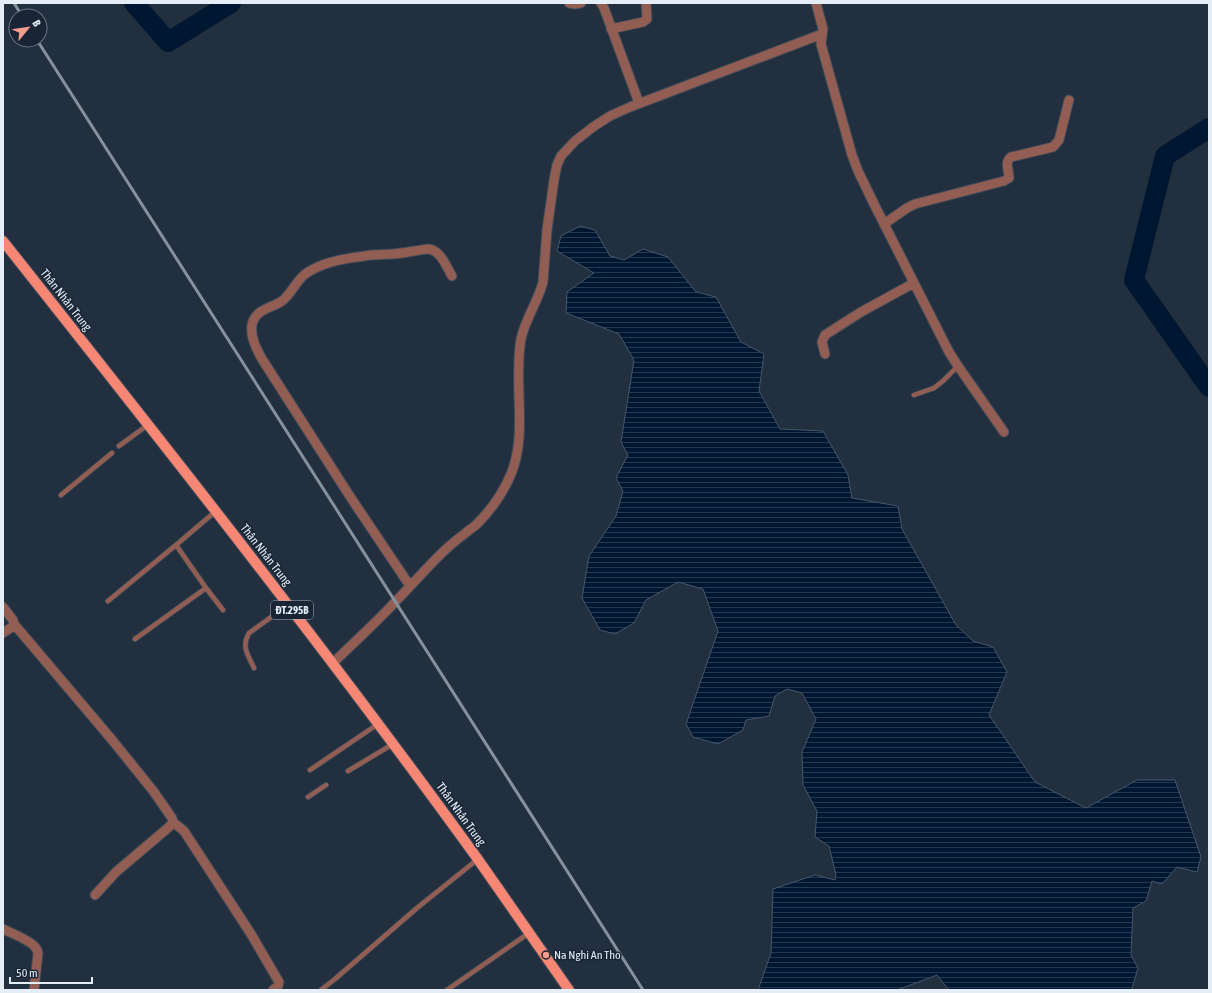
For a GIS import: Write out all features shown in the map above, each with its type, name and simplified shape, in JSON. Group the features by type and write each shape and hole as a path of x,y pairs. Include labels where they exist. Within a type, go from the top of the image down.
{"main road":[{"name":"Thân Nhân Trung","path":"3,241 149,424 333,663 478,859 569,990"}],"street":[{"path":"569,3 581,3"},
{"path":"601,3 639,104"},
{"path":"611,29 643,22 646,19 646,3"},
{"path":"816,3 823,28 821,44 852,155 858,171 914,283 958,366 1004,432"},
{"path":"333,663 445,550 477,523 490,509 504,489 517,454 519,437 518,369 521,339 524,327 541,291 543,282 547,230 554,180 557,165 561,156 575,141 610,116 822,34"},
{"path":"884,224 915,204 1004,182 1008,178 1009,172 1007,165 1008,160 1011,157 1056,145 1059,140 1068,100"},
{"path":"410,586 262,360 252,338 253,320 258,314 282,301 290,293 296,283 305,275 316,268 329,263 366,255 394,254 429,249 439,253 452,276"},
{"path":"825,354 822,342 825,335 861,312 914,283"},
{"path":"3,607 13,620 14,624 154,792 172,818 173,822 184,831 251,934 279,982 277,989"},
{"path":"3,633 14,624"},
{"path":"95,896 116,872 173,822"},
{"path":"3,929 30,943 37,949 38,953 34,990"}],"lane":[{"path":"914,395 934,388 958,366"},
{"path":"119,446 149,424"},
{"path":"60,495 112,453"},
{"path":"108,601 216,511"},
{"path":"176,545 223,610"},
{"path":"135,638 206,588"},
{"path":"254,668 245,648 246,639 249,633 288,605"},
{"path":"310,770 378,724"},
{"path":"348,771 393,744"},
{"path":"308,797 326,785"},
{"path":"321,990 417,908 478,859"},
{"path":"447,990 529,933"}],"water":[{"path":"580,226 595,230 610,256 624,260 643,249 668,257 696,292 716,297 741,342 764,354 759,391 780,429 823,431 848,475 852,498 898,506 902,529 956,625 973,641 993,647 1007,672 989,715 1035,782 1086,808 1137,780 1175,780 1201,857 1197,872 1177,867 1162,884 1152,881 1146,901 1133,908 1131,955 1138,968 1132,988 1133,990 949,990 937,975 897,990 758,990 771,953 773,889 815,875 835,880 836,875 829,846 815,837 817,811 803,785 802,752 816,719 802,693 787,689 775,696 769,716 746,720 743,730 718,744 693,737 686,724 718,631 703,589 678,582 646,600 634,623 615,634 600,630 582,598 589,556 616,516 623,491 616,478 628,455 621,442 634,360 619,334 566,313 567,292 594,273 557,251 561,236"}],"waterway":[{"path":"134,3 168,42 231,3"},
{"path":"1209,128 1165,156 1134,280 1209,387"}],"railway":[{"path":"14,3 17,8"},
{"path":"42,48 643,990"}],"place":[{"name":"Na Nghi An Tho","path":"546,955"}]}
